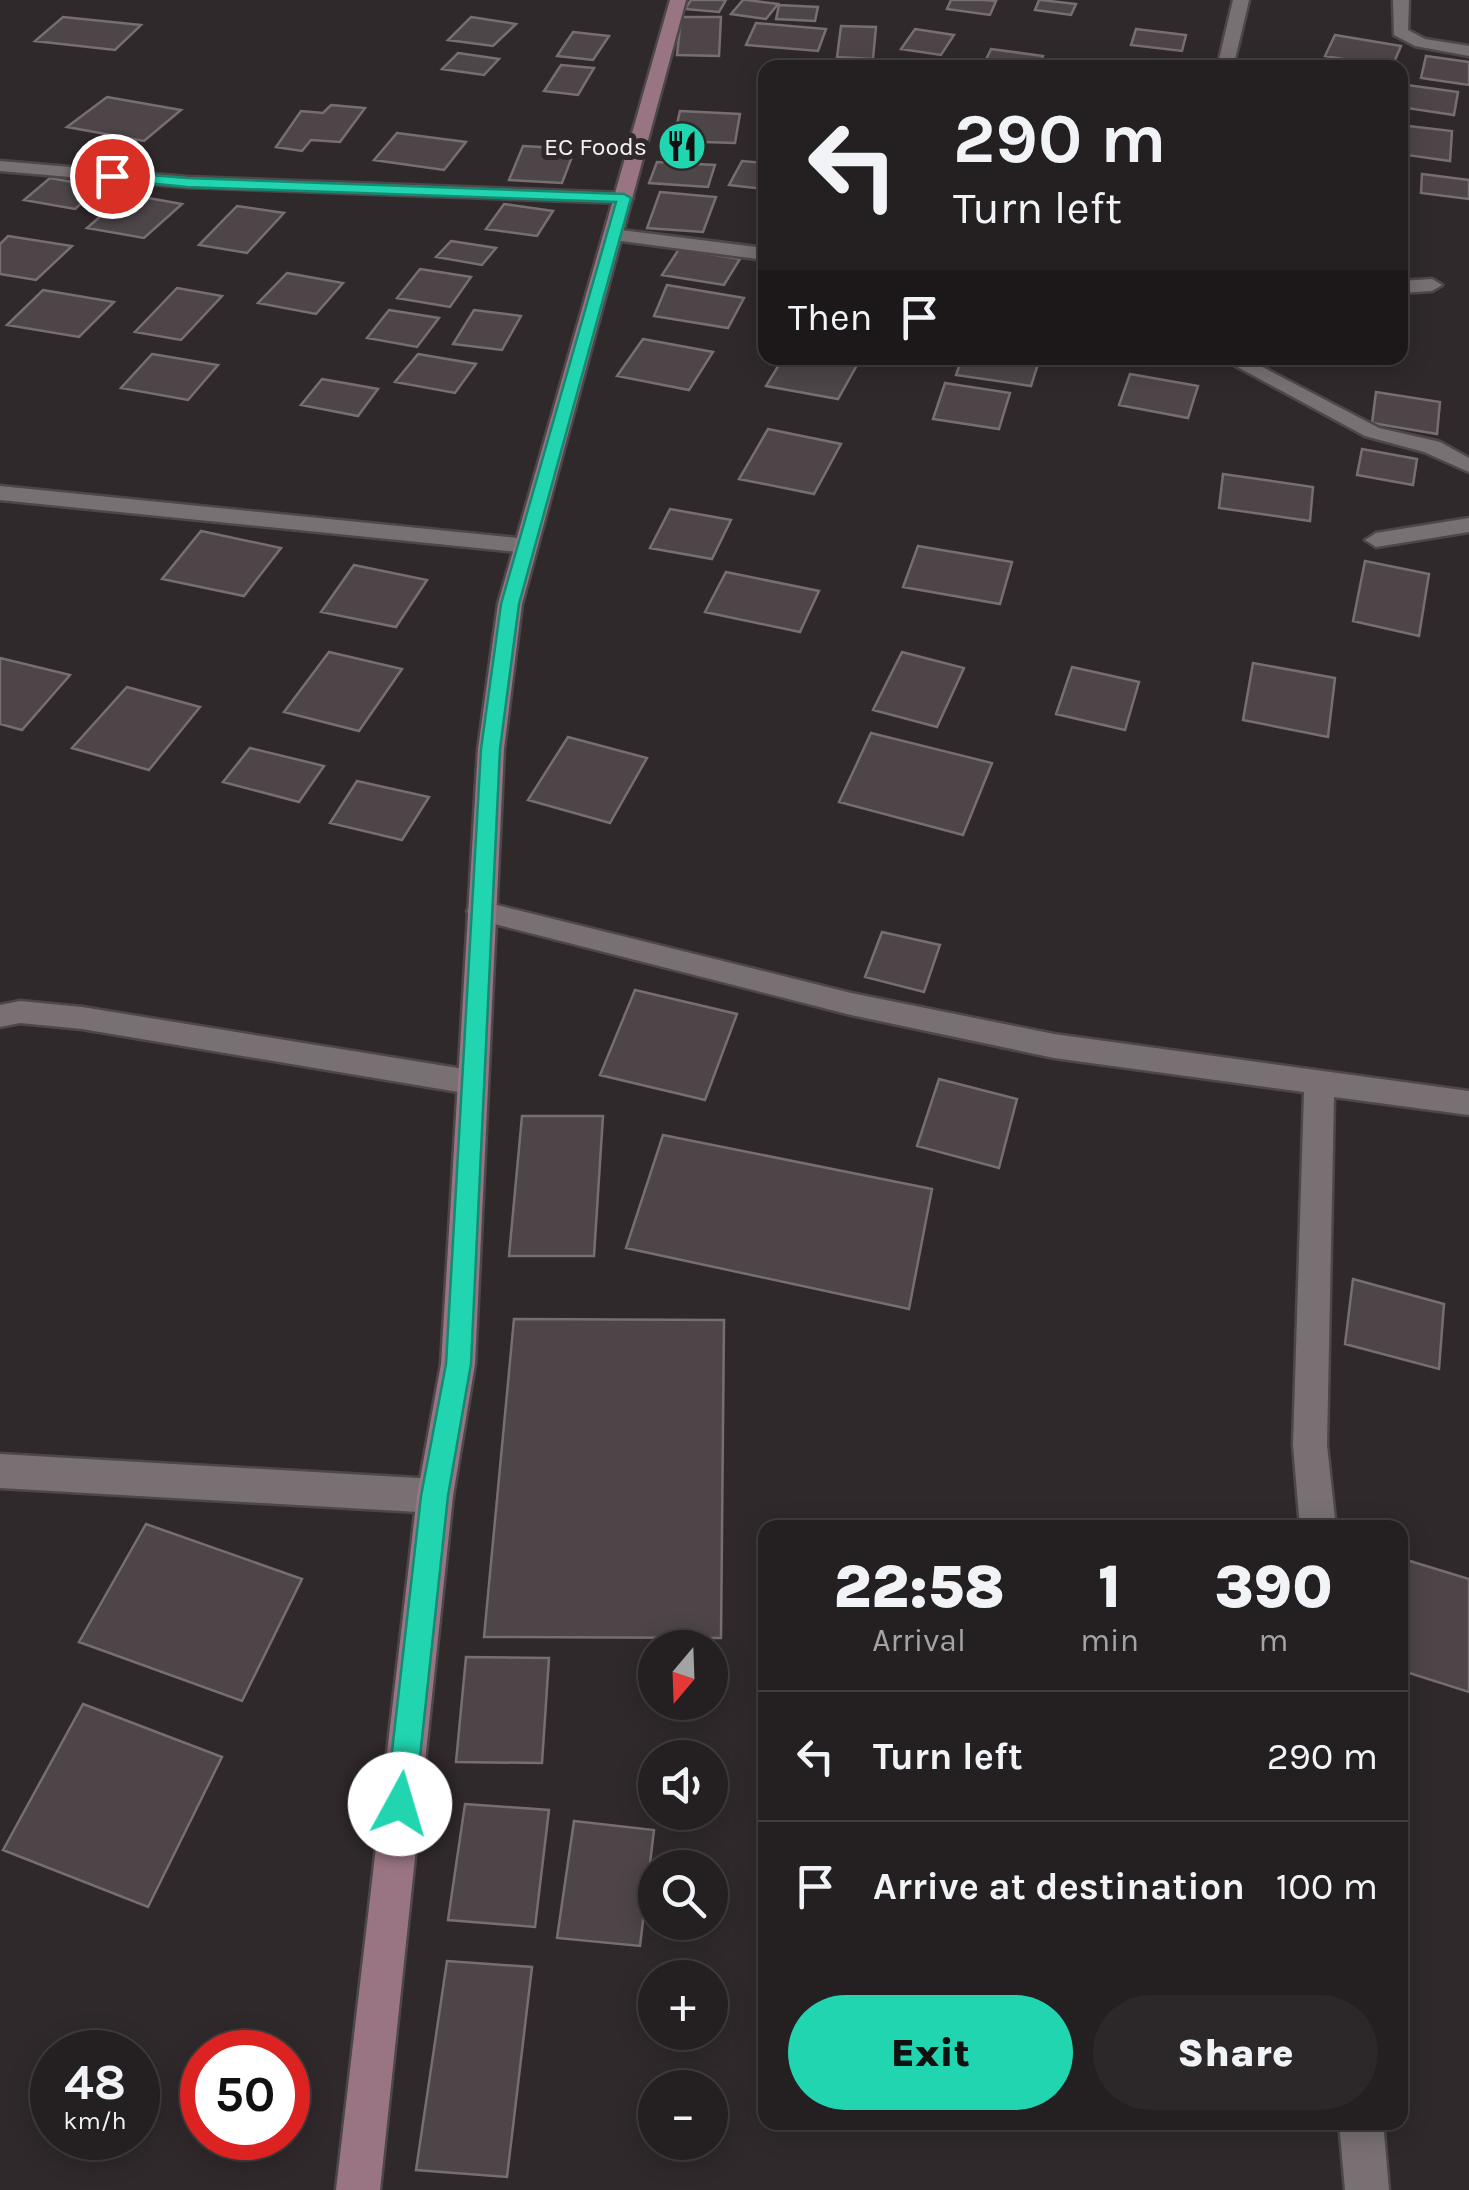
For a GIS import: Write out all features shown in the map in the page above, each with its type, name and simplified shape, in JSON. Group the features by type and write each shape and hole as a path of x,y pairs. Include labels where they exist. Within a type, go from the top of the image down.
{"main road":[{"path":"358,2190 435,1496 458,1364 470,1082 491,749 510,604 678,0"}],"street":[{"path":"1228,60 1241,0"},
{"path":"1401,0 1400,32 1420,43 1469,50"},
{"path":"0,166 187,182 624,198"},
{"path":"613,235 758,253"},
{"path":"1408,287 1432,286"},
{"path":"1244,365 1372,432 1432,447 1469,466"},
{"path":"0,493 527,546"},
{"path":"1376,540 1469,525"},
{"path":"480,911 851,1004 1054,1046 1469,1103"},
{"path":"0,1016 20,1012 82,1018 470,1082"},
{"path":"1317,1520 1310,1444 1319,1081"},
{"path":"0,1470 435,1496"},
{"path":"1362,2130 1367,2190"}],"building":[{"path":"691,0 726,0 719,12 685,9"},
{"path":"743,0 778,4 766,19 731,14"},
{"path":"951,0 996,1 990,15 947,9"},
{"path":"1039,0 1076,4 1071,15 1035,10"},
{"path":"779,5 818,7 815,21 776,19"},
{"path":"63,17 141,25 115,50 35,41"},
{"path":"471,17 516,24 493,46 448,40"},
{"path":"681,17 721,17 719,56 677,55"},
{"path":"756,23 826,29 818,51 746,45"},
{"path":"841,26 876,27 873,59 837,57"},
{"path":"915,29 954,35 941,55 901,49"},
{"path":"1136,29 1186,35 1182,51 1131,45"},
{"path":"573,32 609,36 593,60 557,56"},
{"path":"1335,35 1401,46 1395,60 1325,56"},
{"path":"991,49 1043,56 1041,60 986,60"},
{"path":"458,53 499,59 484,75 442,69"},
{"path":"1426,56 1469,62 1469,85 1421,78"},
{"path":"561,65 594,68 578,95 544,91"},
{"path":"1408,85 1458,92 1454,115 1408,108"},
{"path":"107,97 181,110 144,141 67,127"},
{"path":"331,105 365,108 340,142 311,140 302,151 276,147 301,111 323,113"},
{"path":"680,111 740,114 735,143 673,141"},
{"path":"1408,126 1452,131 1450,161 1408,155"},
{"path":"397,133 466,142 444,170 374,160"},
{"path":"523,146 575,149 562,183 509,180"},
{"path":"742,161 758,162 758,188 729,185"},
{"path":"657,162 715,165 708,187 649,183"},
{"path":"1422,174 1469,180 1469,199 1421,193"},
{"path":"50,178 100,187 75,209 24,200"},
{"path":"660,192 716,197 703,232 647,228"},
{"path":"126,194 182,204 144,238 87,228"},
{"path":"504,204 553,211 537,236 486,229"},
{"path":"237,206 284,213 247,253 199,245"},
{"path":"8,236 72,246 36,280 0,274 0,244"},
{"path":"451,241 496,248 482,265 436,257"},
{"path":"679,249 740,259 724,285 662,275"},
{"path":"420,269 471,277 450,307 397,298"},
{"path":"287,273 343,283 316,314 258,303"},
{"path":"667,285 744,298 728,328 654,316"},
{"path":"177,288 222,296 181,340 135,332"},
{"path":"43,290 114,302 79,337 7,325"},
{"path":"389,310 439,318 417,347 367,338"},
{"path":"474,310 521,316 502,350 453,344"},
{"path":"643,339 713,352 689,390 617,376"},
{"path":"152,354 218,365 188,400 121,388"},
{"path":"418,354 476,364 455,393 395,382"},
{"path":"779,365 857,365 838,399 766,386"},
{"path":"960,365 1038,365 1031,386 956,375"},
{"path":"1130,374 1198,386 1188,418 1119,405"},
{"path":"322,379 378,389 358,416 301,405"},
{"path":"945,383 1010,393 999,429 933,419"},
{"path":"1376,392 1440,402 1437,434 1372,423"},
{"path":"768,429 841,444 814,494 739,479"},
{"path":"1362,449 1417,459 1413,485 1357,475"},
{"path":"1223,474 1313,487 1310,521 1219,508"},
{"path":"670,509 731,520 712,559 650,548"},
{"path":"201,531 281,548 244,596 162,579"},
{"path":"918,546 1012,562 1000,604 903,587"},
{"path":"1365,561 1429,574 1419,636 1353,621"},
{"path":"354,565 427,580 396,627 321,612"},
{"path":"726,572 819,591 800,632 705,612"},
{"path":"329,652 402,669 359,731 284,712"},
{"path":"902,652 964,668 937,727 873,710"},
{"path":"0,658 70,675 22,730 0,724"},
{"path":"1253,663 1335,678 1328,737 1243,720"},
{"path":"1072,667 1139,682 1125,730 1056,714"},
{"path":"127,687 200,707 149,770 72,748"},
{"path":"871,733 992,763 963,835 839,802"},
{"path":"568,737 647,758 610,823 528,800"},
{"path":"250,748 324,766 299,802 223,782"},
{"path":"357,781 429,797 402,840 330,823"},
{"path":"882,932 940,945 924,992 865,977"},
{"path":"635,990 737,1014 705,1100 600,1075"},
{"path":"939,1079 1017,1099 999,1168 917,1146"},
{"path":"522,1116 603,1116 594,1256 509,1256"},
{"path":"663,1135 932,1189 909,1309 626,1248"},
{"path":"1353,1279 1444,1304 1439,1369 1345,1344"},
{"path":"514,1319 724,1320 721,1630 638,1630 638,1638 484,1637"},
{"path":"146,1524 302,1579 242,1701 79,1642"},
{"path":"1408,1560 1469,1579 1469,1692 1408,1673"},
{"path":"466,1657 549,1658 542,1763 456,1762"},
{"path":"83,1704 222,1757 148,1907 3,1850"},
{"path":"465,1804 549,1810 535,1927 448,1920"},
{"path":"574,1821 654,1830 652,1850 638,1850 640,1946 557,1938"},
{"path":"447,1961 532,1967 507,2177 416,2170"}],"place":[{"name":"EC Foods","path":"682,146"}],"route":[{"path":"112,176 624,198 510,604 491,749 472,1042 458,1364 435,1496 400,1804"}]}
